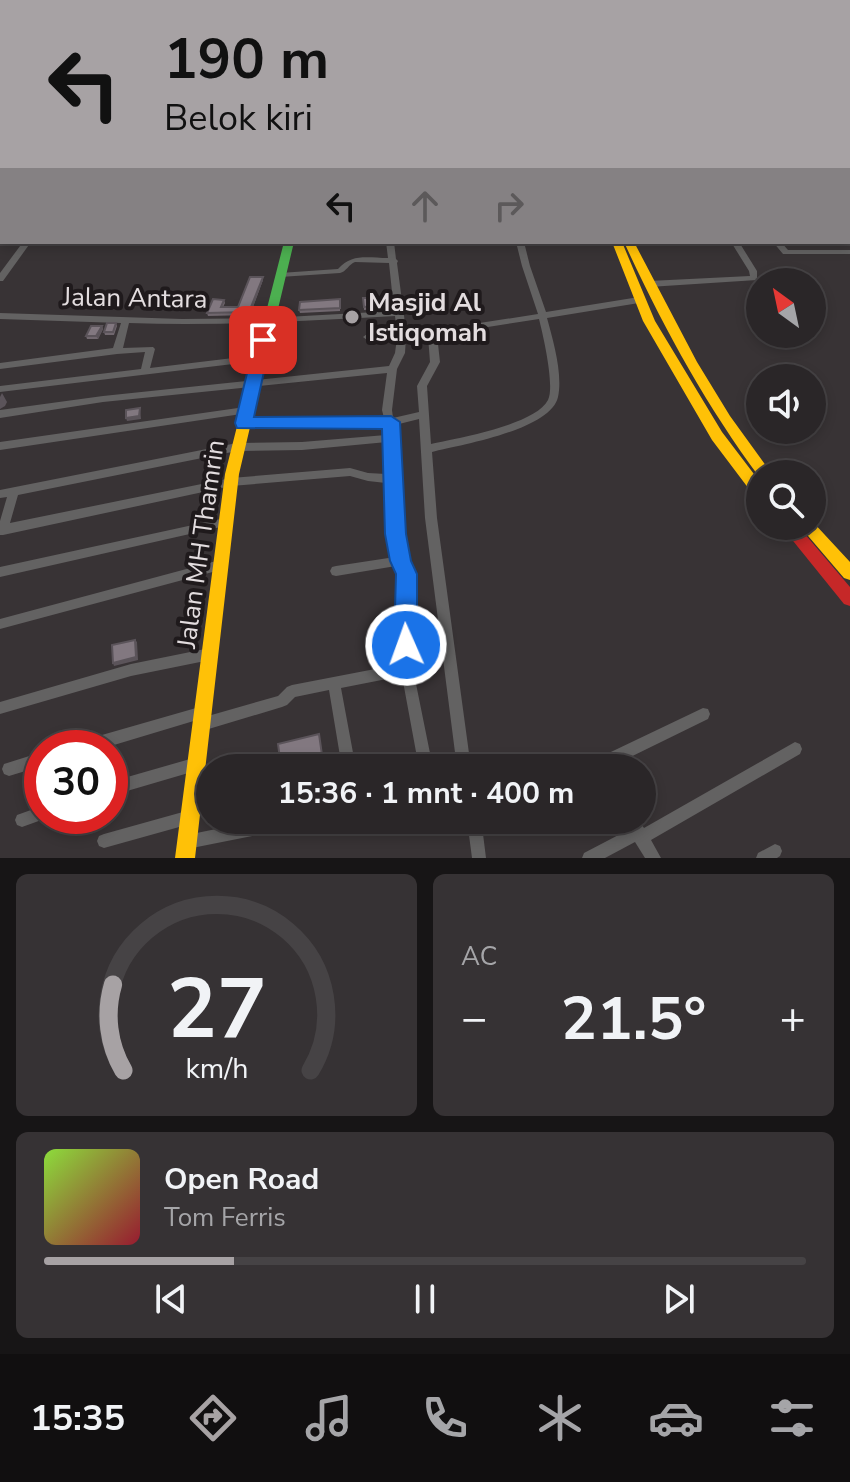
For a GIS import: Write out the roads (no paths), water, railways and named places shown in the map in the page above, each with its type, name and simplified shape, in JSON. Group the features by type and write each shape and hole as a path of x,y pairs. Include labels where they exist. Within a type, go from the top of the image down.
{"main road":[{"name":"Jalan MH Thamrin","path":"198,754 225,522 237,447 288,244"},
{"path":"618,244 649,284 703,382 754,460"},
{"path":"629,244 639,300 649,321 717,436 746,474"},
{"path":"649,321 666,318"},
{"path":"686,383 703,382"},
{"path":"801,540 850,599"},
{"path":"821,540 850,573"},
{"name":"Jalan MH Thamrin","path":"186,850 196,772"}],"street":[{"path":"807,0 827,0"},
{"path":"0,279 26,244"},
{"path":"390,244 402,336 400,353 392,369 387,410 392,438 391,479 401,561 407,574 404,596 407,669 423,754"},
{"path":"428,449 520,424 554,401 555,387 542,316 521,244"},
{"path":"649,284 754,278 736,244"},
{"path":"779,244 786,252 850,252"},
{"path":"280,275 343,271 348,262 355,260 394,261"},
{"path":"367,337 432,333 639,300"},
{"name":"Jalan Antara","path":"0,316 268,321 399,313"},
{"path":"117,351 126,320"},
{"path":"432,333 435,362 422,386 435,560 462,754"},
{"path":"0,366 150,349 145,371"},
{"path":"0,389 258,358"},
{"path":"0,414 252,382 392,369"},
{"path":"0,446 244,417 391,422 424,414"},
{"path":"0,494 237,447 291,447 392,438"},
{"path":"14,491 2,530 231,482 350,472 391,479"},
{"path":"0,572 225,522"},
{"path":"336,571 401,561"},
{"path":"0,624 220,565"},
{"path":"0,708 131,670 210,654"},
{"path":"128,736 282,701 292,691 407,669"},
{"path":"334,683 346,754"},
{"path":"623,754 703,714"},
{"path":"656,820 795,749"},
{"path":"9,769 24,764"},
{"path":"128,784 196,764"},
{"path":"104,841 190,817"},
{"path":"186,850 245,834"},
{"path":"476,834 479,858"},
{"path":"589,858 629,834"},
{"path":"639,834 654,858"}],"place":[{"name":"Masjid Al Istiqomah","path":"352,317"}]}
